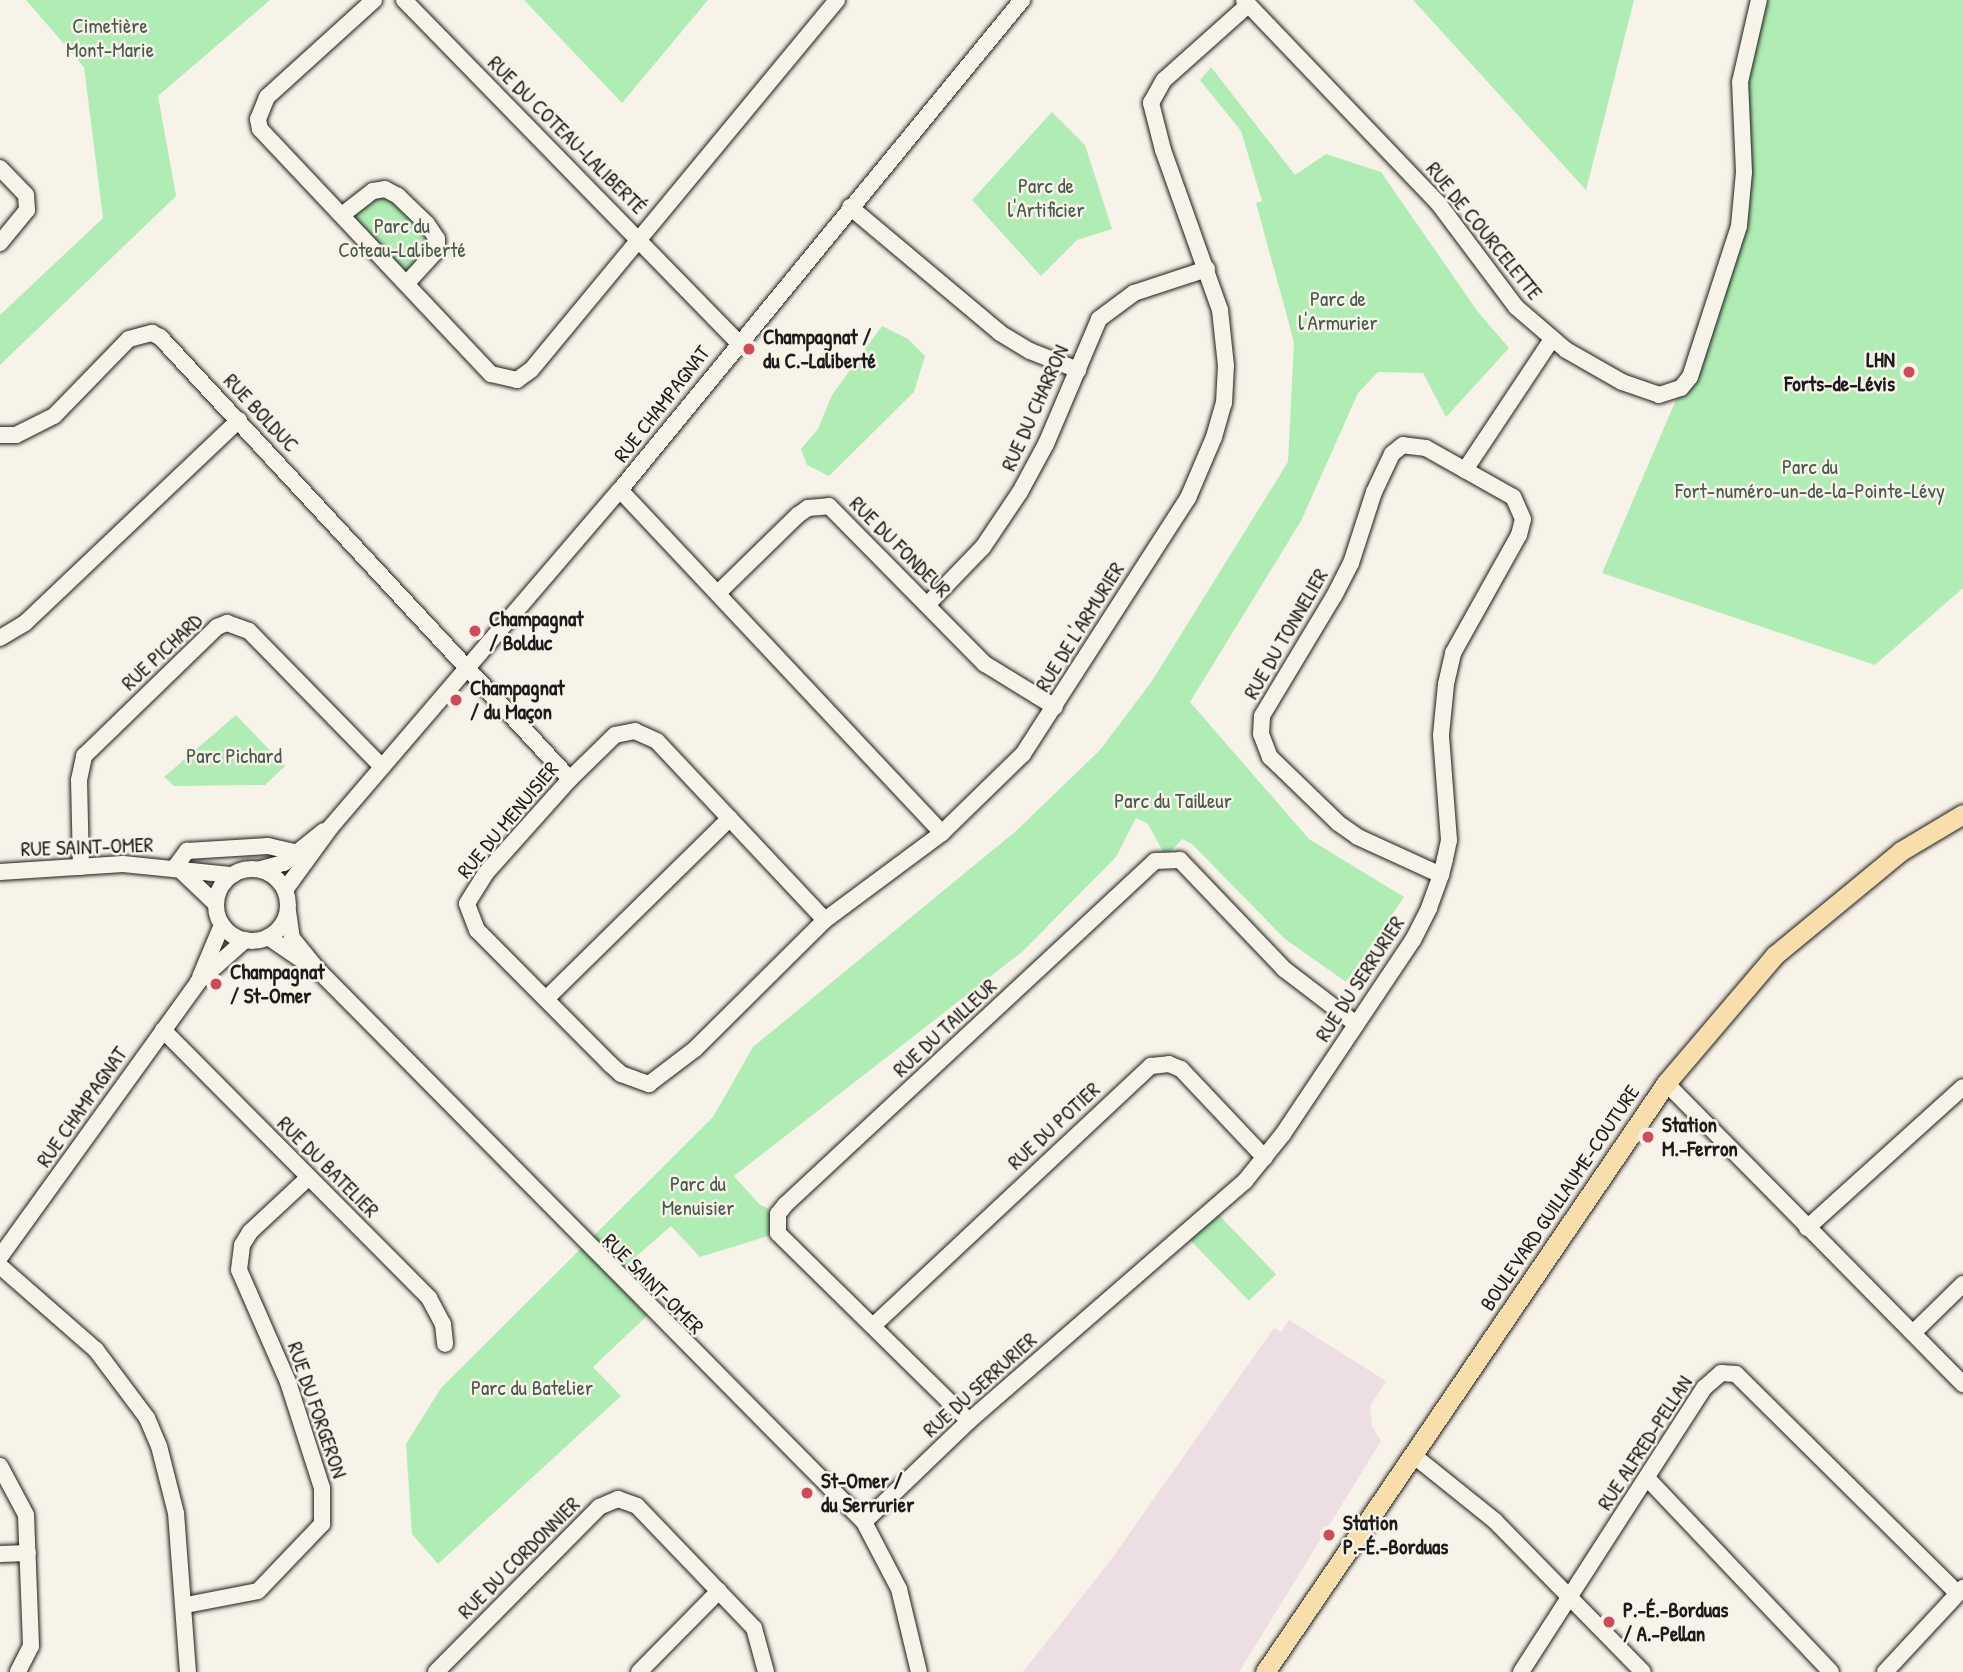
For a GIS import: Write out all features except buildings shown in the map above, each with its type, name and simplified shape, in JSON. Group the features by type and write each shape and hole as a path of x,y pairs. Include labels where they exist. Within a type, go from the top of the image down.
{"main road":[{"name":"BOULEVARD GUILLAUME-COUTURE","path":"1265,1672 1666,1083 1774,955 1901,851 1963,814"}],"street":[{"name":"RUE DU COTEAU-LALIBERTÉ","path":"374,0 267,97 258,119 269,140 492,374 517,380 531,370 639,237 404,0"},
{"path":"738,342 639,237 837,0"},
{"name":"RUE CHAMPAGNAT","path":"285,890 330,828 466,666 620,490 738,342 1022,0"},
{"name":"RUE DE COURCELETTE","path":"1246,2 1438,203 1496,286 1552,339 1622,382 1658,395 1671,394 1690,377 1738,226 1744,172 1740,82 1759,0"},
{"name":"RUE DE L'ARMURIER","path":"943,833 1023,754 1188,498 1214,437 1224,403 1226,340 1207,269 1163,150 1151,103 1164,80 1246,2"},
{"path":"0,168 26,195 27,210 0,243"},
{"path":"342,215 373,191 385,189 412,208 437,239 437,250 407,283"},
{"path":"850,207 1000,332 1030,351 1078,370"},
{"name":"RUE DU CHARRON","path":"928,604 983,548 1020,492 1078,370 1087,339 1098,319 1115,304 1160,282 1207,269"},
{"name":"RUE BOLDUC","path":"0,435 16,435 54,416 129,339 152,333 169,345 570,779"},
{"path":"1465,470 1552,339"},
{"path":"0,638 25,623 239,420"},
{"name":"RUE DU TONNELIER","path":"1441,875 1358,837 1338,823 1270,757 1263,746 1261,725 1262,716 1351,563 1392,454 1403,445 1426,448 1465,470"},
{"name":"RUE DU SERRURIER","path":"863,1522 969,1420 1220,1206 1265,1158 1413,940 1441,875 1449,828 1441,734 1446,684 1453,653 1519,535 1523,519 1513,498 1465,470"},
{"path":"620,490 943,833"},
{"name":"RUE DU FONDEUR","path":"718,593 798,515 817,505 839,512 985,664 1055,707"},
{"name":"RUE PICHARD","path":"81,867 79,780 84,756 217,627 227,623 250,631 382,767"},
{"name":"RUE DU MENUISIER","path":"825,920 657,741 635,731 615,735 570,779 486,873 467,904 477,930 548,998 621,1074 649,1083 695,1049 825,920 943,833"},
{"path":"548,998 730,818"},
{"name":"RUE CHAMPAGNAT","path":"261,870 284,863 330,828"},
{"name":"RUE SAINT-OMER","path":"176,866 187,851 268,846 295,852"},
{"name":"RUE DU TAILLEUR","path":"969,1420 875,1324 778,1233 778,1214 1155,860 1180,860 1284,969 1356,1024"},
{"name":"RUE SAINT-OMER","path":"176,866 216,904"},
{"name":"RUE SAINT-OMER","path":"0,872 81,867 176,866 232,875"},
{"path":"261,870 285,890 288,911 268,937 245,940 222,925 216,904 218,893 232,875 261,870"},
{"name":"RUE SAINT-OMER","path":"288,911 292,938 317,969 863,1522 899,1589 919,1672"},
{"name":"RUE CHAMPAGNAT","path":"198,982 222,925"},
{"name":"RUE SAINT-OMER","path":"268,937 317,969"},
{"name":"RUE CHAMPAGNAT","path":"0,1257 198,982 245,940"},
{"name":"RUE DU BATELIER","path":"163,1030 429,1298 443,1324 445,1344"},
{"name":"RUE DU POTIER","path":"875,1324 1151,1066 1169,1064 1181,1069 1265,1158"},
{"path":"1666,1083 1963,1384"},
{"path":"1807,1228 1963,1087"},
{"name":"RUE DU FORGERON","path":"186,1605 258,1591 322,1524 322,1488 288,1382 239,1269 242,1245 250,1232 308,1178"},
{"path":"0,1266 96,1350 147,1418 169,1478 186,1605 188,1672"},
{"path":"1913,1333 1963,1284"},
{"name":"RUE ALFRED-PELLAN","path":"1521,1672 1704,1388 1721,1373 1736,1374 1960,1590"},
{"path":"1413,1455 1466,1495 1572,1596 1643,1672"},
{"path":"0,1466 26,1515 31,1646 18,1672"},
{"path":"1647,1478 1831,1672"},
{"name":"RUE DU CORDONNIER","path":"436,1672 606,1502 627,1499 754,1628 766,1672"},
{"path":"0,1554 28,1553"},
{"path":"1885,1672 1960,1590"},
{"path":"639,1672 719,1591"},
{"path":"907,1672 913,1654"}],"shaded area":[{"path":"1289,1320 1386,1381 1370,1406 1372,1426 1381,1441 1239,1672 1023,1672 1110,1561 1274,1328 1281,1332"}],"green space":[{"name":"Cimetière Mont-Marie","path":"26,0 270,0 158,96 176,196 0,365 0,315 103,218 84,67"},
{"path":"524,0 708,0 622,103"},
{"path":"1413,0 1634,0 1586,190"},
{"name":"Parc du Fort-numéro-un-de-la-Pointe-Lévy","path":"1754,0 1963,0 1963,588 1875,665 1602,573 1681,388 1739,226 1739,120"},
{"path":"1211,67 1295,175 1326,154 1381,172 1478,312 1509,348 1446,417 1423,373 1378,372 1358,393 1301,521 1190,702 1309,839 1404,897 1346,982 1285,939 1192,844 1182,839 1166,857 1148,824 1136,818 1116,857 1022,952 734,1176 759,1204 778,1214 778,1233 700,1257 671,1226 615,1275 651,1312 593,1367 621,1396 438,1564 412,1534 406,1444 441,1388 713,1117 753,1047 1016,831 1100,750 1152,681 1288,462 1294,342 1256,203 1262,201 1241,131 1200,80"},
{"name":"Parc de l'Artificier","path":"1052,112 1085,145 1112,229 1077,240 1041,276 972,200"},
{"name":"Parc du Coteau-Laliberté","path":"385,189 437,239 407,283 342,215"},
{"path":"882,326 908,339 925,356 914,392 829,476 807,465 801,449 818,429 832,395"},
{"name":"Parc Pichard","path":"236,715 285,766 265,785 174,786 164,777"},
{"path":"1215,1211 1276,1274 1249,1301 1188,1237"}],"place":[{"name":"Champagnat / du C.-Laliberté","path":"749,349"},
{"name":"LHN Forts-de-Lévis","path":"1909,372"},
{"name":"Champagnat / Bolduc","path":"475,631"},
{"name":"Champagnat / du Maçon","path":"456,700"},
{"name":"Champagnat / St-Omer","path":"216,984"},
{"name":"Station M.-Ferron","path":"1648,1137"},
{"name":"St-Omer / du Serrurier","path":"807,1493"},
{"name":"Station P.-É.-Borduas","path":"1329,1535"},
{"name":"P.-É.-Borduas / A.-Pellan","path":"1609,1622"}],"park label":[{"name":"Parc de l'Armurier","path":"1338,311"},
{"name":"Parc du Tailleur","path":"1173,801"},
{"name":"Parc du Menuisier","path":"698,1196"},
{"name":"Parc du Batelier","path":"532,1388"}]}
